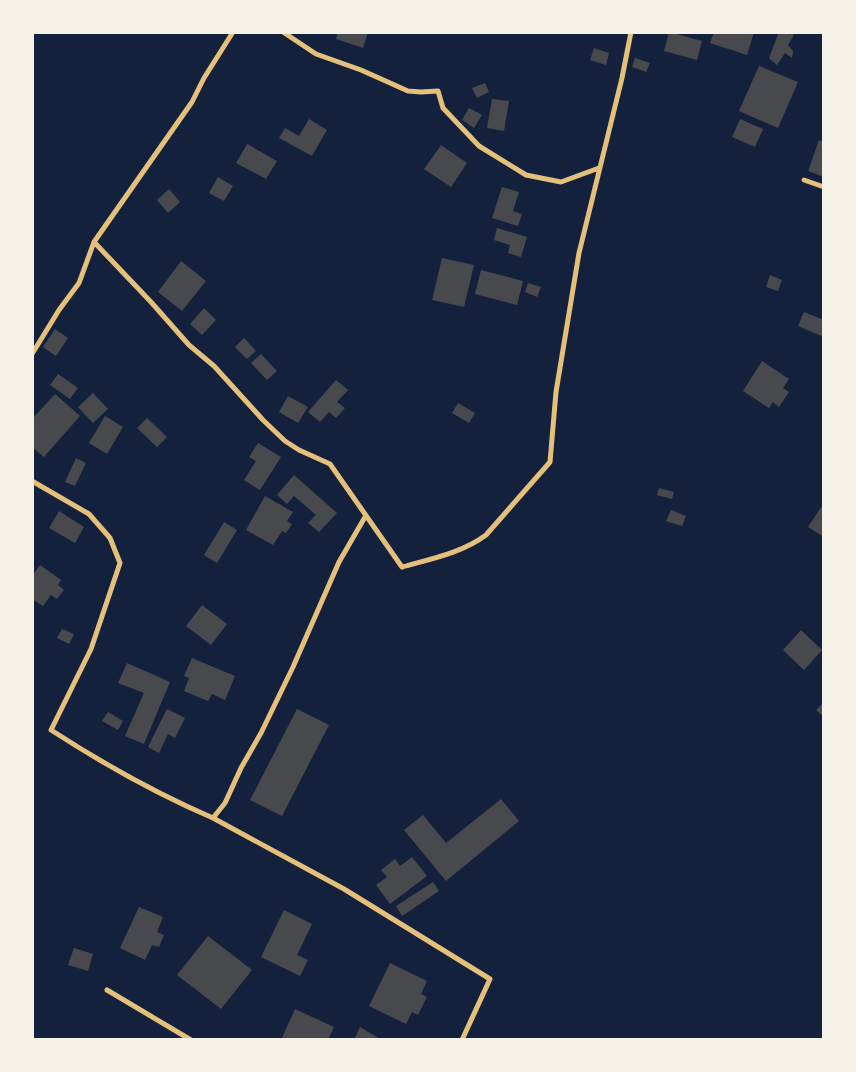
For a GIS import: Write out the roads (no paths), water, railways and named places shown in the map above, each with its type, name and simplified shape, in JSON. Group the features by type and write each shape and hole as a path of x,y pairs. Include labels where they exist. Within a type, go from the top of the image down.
{"street":[{"path":"32,354 59,310 79,283 94,242 192,102 204,78 233,32"},
{"path":"283,32 316,54 408,90 421,92 438,90 443,108 479,146 526,176 561,182 599,168"},
{"path":"94,242 151,302 189,346 214,366 286,441 299,450 330,464 365,517 402,567 477,542 486,535 550,462 556,392 576,272 599,168 622,78 630,32"},
{"path":"804,180 824,187"},
{"path":"32,482 89,514 110,538 120,563 91,650 51,730 88,754 184,806 213,818 344,889 490,979 462,1040"},
{"path":"213,818 225,803 241,768 261,733 294,667 339,562 365,517"},
{"path":"107,990 191,1040"}]}
